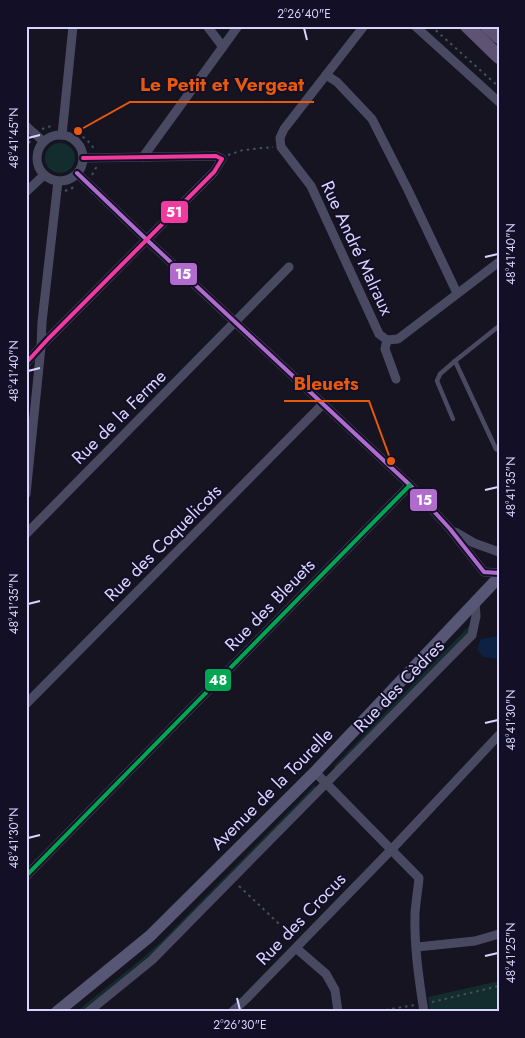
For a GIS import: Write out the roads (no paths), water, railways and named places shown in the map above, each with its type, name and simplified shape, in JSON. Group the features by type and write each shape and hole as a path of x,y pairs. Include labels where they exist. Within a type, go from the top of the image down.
{"main road":[{"path":"467,26 499,56"},
{"path":"487,26 499,37"},
{"name":"Avenue de la Tourelle","path":"57,1012 150,936 315,772 499,575"}],"street":[{"path":"62,135 73,26"},
{"path":"207,26 223,46"},
{"path":"143,157 238,26"},
{"path":"364,26 326,75 337,82 372,119 457,293"},
{"path":"415,26 499,102"},
{"name":"Rue André Malraux","path":"326,75 284,129 280,138 281,147 311,186 379,334 387,340 398,340 499,262"},
{"path":"26,126 43,141"},
{"path":"55,135 62,135 69,136 75,140 82,151 83,158 82,164 72,178 58,181 44,175 36,158 39,146 43,141 55,135"},
{"path":"26,363 214,172 222,159 216,156 83,158"},
{"path":"26,158 36,158"},
{"path":"77,173 410,485 450,529 484,572 486,582 461,616"},
{"path":"26,192 44,175"},
{"path":"26,494 42,322 58,181"},
{"name":"Rue de la Ferme","path":"26,534 290,267"},
{"path":"387,340 385,350 396,379"},
{"name":"Rue des Coquelicots","path":"26,704 322,404"},
{"name":"Rue des Bleuets","path":"26,876 410,485"},
{"path":"450,529 474,543 499,552"},
{"path":"484,572 499,575"},
{"name":"Rue des Cèdres","path":"88,1012 152,960 472,635 476,616 475,601"},
{"name":"Rue des Crocus","path":"232,1012 298,946 499,735"},
{"path":"315,772 392,848 419,878 415,913 424,1008"},
{"path":"417,947 475,941 499,934"},
{"path":"298,946 326,974 335,990 338,1012"}],"lane":[{"path":"453,419 437,381 440,374 499,326"},
{"path":"455,361 496,449 499,450"}],"water":[{"path":"499,636 499,659 483,657 477,649 481,639"}],"place":[{"name":"Le Petit et Vergeat","path":"78,131"},
{"name":"Bleuets","path":"391,461"}]}
